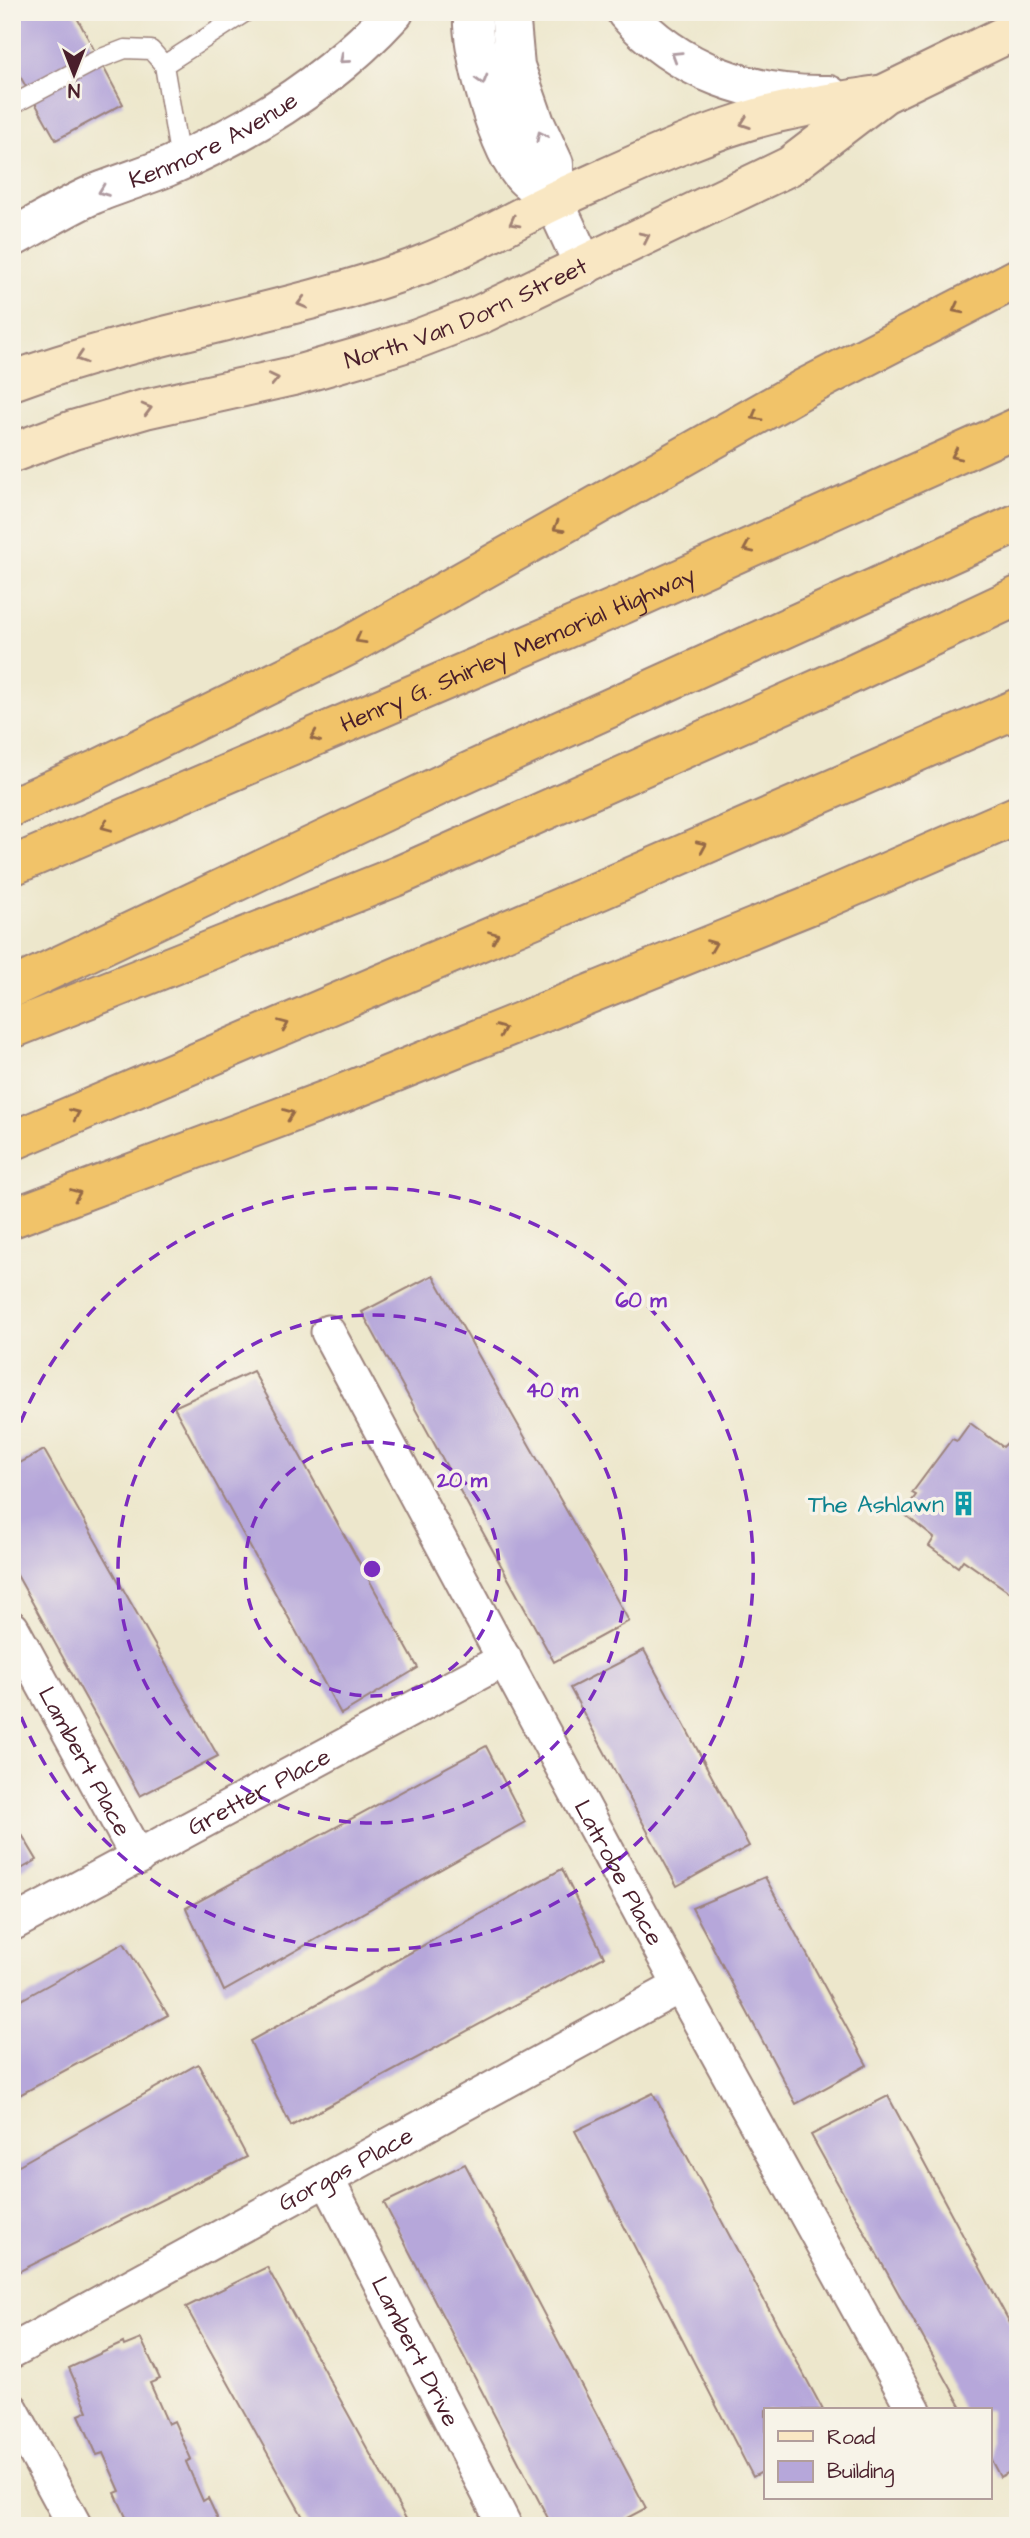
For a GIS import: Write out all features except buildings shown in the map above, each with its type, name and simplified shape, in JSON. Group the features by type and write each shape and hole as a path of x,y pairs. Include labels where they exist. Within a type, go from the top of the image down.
{"highway":[{"path":"12,807 96,770 348,646 801,390 1018,278"},
{"name":"Henry G. Shirley Memorial Highway","path":"12,866 611,609 1018,427"},
{"path":"12,988 451,780 1018,523"},
{"path":"12,1029 400,875 847,676 1018,596"},
{"path":"12,1141 576,901 1018,708"},
{"path":"12,1217 329,1099 820,901 1018,815"}],"main road":[{"name":"North Van Dorn Street","path":"12,453 73,430 145,409 293,376 417,339 477,316 790,166 884,94 1018,29"},
{"name":"North Van Dorn Street","path":"12,381 117,347 270,312 347,291 422,265 496,232 554,201 680,146 769,115 884,94"}],"street":[{"name":"Kenmore Avenue","path":"12,238 90,196 222,141 279,108 336,67 394,12"},
{"path":"473,12 479,71 499,134 523,176 554,201"},
{"path":"510,12 515,66 535,123 554,164 554,201 584,266"},
{"path":"626,12 657,44 683,61 721,78 770,92 794,95 884,94"},
{"name":"Latrobe Place","path":"328,1332 680,1986 913,2408"},
{"name":"Lambert Place","path":"12,1628 138,1858"},
{"name":"Gretter Place","path":"12,1924 505,1659"},
{"name":"Gorgas Place","path":"12,2351 680,1986"},
{"name":"Lambert Drive","path":"327,2179 505,2526"},
{"path":"12,2410 75,2526"}],"lane":[{"path":"164,65 246,12"},
{"path":"12,105 99,59 125,50 151,50 164,65 180,160"}],"place":[{"name":"The Ashlawn","path":"964,1504"}]}
